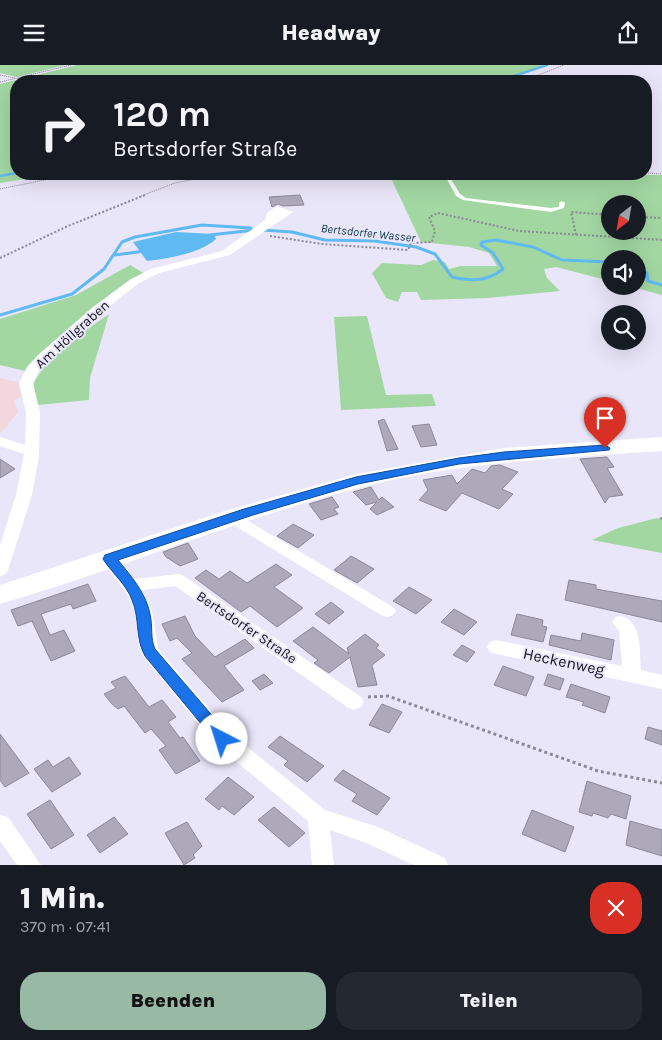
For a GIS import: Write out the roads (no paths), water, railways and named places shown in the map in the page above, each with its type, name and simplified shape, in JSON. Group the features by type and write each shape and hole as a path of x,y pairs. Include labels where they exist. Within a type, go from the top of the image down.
{"main road":[{"path":"0,595 233,517 329,488 459,461 539,452 662,444"}],"street":[{"name":"Am Höllgraben","path":"0,570 6,532 25,486 32,452 34,416 26,383 34,367 97,310 135,281 165,268 226,253 270,221"},
{"path":"1,442 32,452"},
{"path":"233,517 387,611"},
{"path":"109,559 131,585 144,615 145,641 150,652 229,745 318,817 370,834 437,865"},
{"name":"Bertsdorfer Straße","path":"131,585 178,580 354,702"},
{"path":"622,622 628,629 632,675"},
{"name":"Heckenweg","path":"496,647 662,682"},
{"path":"318,817 323,865"},
{"path":"0,824 30,865"}],"lane":[{"path":"449,180 458,195 471,201 551,210 561,208 562,203"}],"water":[{"path":"176,232 214,234 216,239 193,252 147,261 133,242"}],"waterway":[{"path":"517,75 547,65"},
{"path":"0,176 10,174"},
{"name":"Bertsdorfer Wasser","path":"0,315 72,294 104,269 122,242 135,237 202,225 251,228"},
{"name":"Bertsdorfer Wasser","path":"210,235 255,230"},
{"name":"Bertsdorfer Wasser","path":"262,230 292,232 325,240 375,241 416,247 435,254 452,277 466,279 485,278 503,269 493,253 481,245 482,242 496,240 533,247 562,260 601,262"},
{"name":"Bertsdorfer Wasser","path":"115,255 145,251"},
{"name":"Bertsdorfer Wasser","path":"646,272 648,281 662,285"}]}
